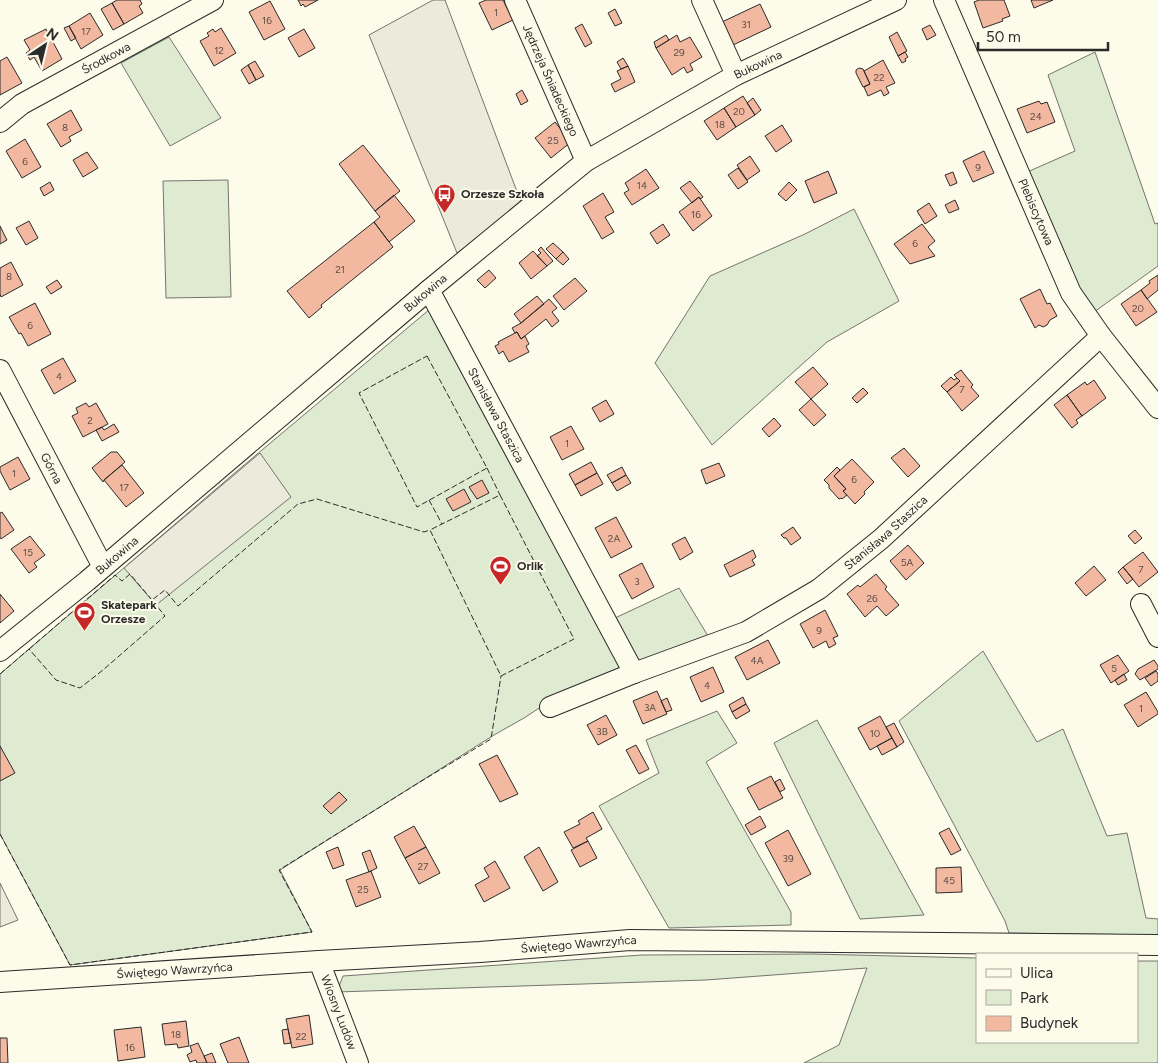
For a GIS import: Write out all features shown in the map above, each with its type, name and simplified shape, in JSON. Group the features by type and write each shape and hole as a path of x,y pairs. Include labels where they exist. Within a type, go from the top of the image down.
{"street":[{"name":"Środkowa","path":"0,122 22,104 214,0"},
{"name":"Jędrzeja Śniadeckiego","path":"515,0 586,161"},
{"path":"702,0 736,74"},
{"name":"Bukowina","path":"0,651 103,567 429,290 586,161 736,74 896,0"},
{"name":"Plebiscytowa","path":"944,0 1071,293 1101,336 1158,408"},
{"name":"Stanisława Staszica","path":"429,290 634,673"},
{"name":"Stanisława Staszica","path":"550,707 634,673 746,632 819,589 881,539 1101,336"},
{"name":"Górna","path":"0,370 103,567"},
{"path":"1141,604 1158,637"},
{"name":"Świętego Wawrzyńca","path":"0,982 480,952 630,940 1158,945"},
{"name":"Wiosny Ludów","path":"319,961 358,1063"}],"green space":[{"path":"169,37 221,118 170,146 121,63"},
{"path":"1095,52 1155,224 1158,223 1158,266 1094,312 1072,281 1025,173 1075,151 1048,75"},
{"path":"228,180 231,297 166,298 163,181"},
{"path":"854,209 899,301 827,342 712,445 655,363 710,276 805,234"},
{"path":"436,304 634,673 547,703 280,870 312,932 70,965 0,834 0,674"},
{"path":"679,588 708,636 638,663 615,618"},
{"path":"983,651 1037,742 1063,729 1107,836 1127,833 1146,918 1158,919 1158,935 1009,933 1005,921 899,721"},
{"path":"717,711 737,743 706,762 791,912 791,925 669,928 599,806 659,773 646,740"},
{"path":"817,720 924,915 860,919 774,743"},
{"path":"813,954 976,958 976,1043 1138,1043 1138,961 1158,961 1158,1063 804,1063 839,1045 867,968 706,980 337,992 343,976 642,955"}],"shaded area":[{"path":"433,0 445,0 522,205 457,253 369,35"},
{"path":"260,453 291,497 156,605 124,568"},
{"path":"0,883 18,920 0,927"}],"building":[{"path":"117,0 140,0 142,4 139,6 143,13 124,24 112,3"},
{"path":"298,0 318,0 305,7 303,4 301,6"},
{"path":"486,0 503,0 513,20 492,30 479,3"},
{"path":"979,0 1004,0 1010,16 1002,19 1003,21 983,28 974,2"},
{"path":"1031,0 1053,0 1034,8"},
{"path":"270,1 285,29 264,40 249,12"},
{"path":"112,3 124,24 113,30 101,9"},
{"path":"760,4 771,27 733,45 722,22"},
{"path":"615,9 622,23 615,26 608,13"},
{"path":"90,13 103,35 81,49 69,26"},
{"path":"582,24 592,43 585,47 575,28"},
{"path":"930,25 936,35 927,40 922,29"},
{"path":"69,26 76,38 71,41 64,28"},
{"path":"221,28 236,53 214,66 200,41 209,36 207,33 213,29 215,32"},
{"path":"46,29 62,59 42,71 34,57 30,60 26,53 30,50 24,40"},
{"path":"304,29 315,48 299,57 288,38"},
{"path":"897,32 907,51 898,56 889,37"},
{"path":"666,35 669,40 656,48 654,42"},
{"path":"677,35 680,42 690,37 702,57 690,64 693,70 687,73 684,67 672,75 656,48"},
{"path":"905,52 908,57 902,63 898,56"},
{"path":"7,57 22,83 0,95 0,61"},
{"path":"623,58 628,66 621,69 617,62"},
{"path":"883,60 895,83 886,87 889,93 884,96 881,90 868,96 864,87 870,84 864,71"},
{"path":"255,61 264,76 256,80 248,65"},
{"path":"248,65 256,80 249,84 241,70"},
{"path":"628,66 635,82 615,92 611,84 621,79 617,71"},
{"path":"859,68 863,69 870,84 863,87 856,73 856,70"},
{"path":"522,90 528,101 521,105 516,94"},
{"path":"743,96 755,115 736,127 724,108"},
{"path":"753,98 761,110 755,115 747,103"},
{"path":"1039,101 1041,104 1047,102 1055,122 1027,133 1017,109"},
{"path":"724,108 736,127 717,140 704,121"},
{"path":"71,110 82,130 69,137 71,141 61,147 47,124"},
{"path":"555,122 571,142 551,158 535,138"},
{"path":"782,125 792,141 776,152 765,136"},
{"path":"25,139 41,167 22,178 6,151"},
{"path":"363,145 400,191 375,211 339,164"},
{"path":"984,151 994,173 973,182 963,161"},
{"path":"87,152 98,168 83,177 73,160"},
{"path":"750,156 760,171 747,180 737,165"},
{"path":"738,168 748,182 738,189 728,175"},
{"path":"646,169 659,188 632,205 624,193 629,190 625,183"},
{"path":"828,171 837,193 814,203 805,181"},
{"path":"953,172 957,183 950,186 945,175"},
{"path":"690,181 703,197 700,199 699,197 692,203 680,188"},
{"path":"50,182 54,190 44,196 40,188"},
{"path":"789,182 797,190 786,201 778,194"},
{"path":"603,193 614,212 605,217 614,232 602,239 583,206"},
{"path":"394,195 415,221 389,242 374,222 380,217 375,211"},
{"path":"699,197 712,216 693,231 679,212"},
{"path":"955,200 959,209 949,213 945,205"},
{"path":"929,203 937,216 925,224 917,211"},
{"path":"29,221 38,238 26,245 16,228"},
{"path":"374,222 393,247 321,305 322,307 309,318 287,291"},
{"path":"663,224 670,235 657,244 650,233"},
{"path":"922,224 935,241 928,247 935,256 910,264 894,244"},
{"path":"0,226 7,240 0,244"},
{"path":"553,243 563,252 556,259 546,249"},
{"path":"541,247 553,261 547,266 537,256 541,253 538,250"},
{"path":"533,251 547,266 531,279 519,263"},
{"path":"563,252 569,259 563,265 556,259"},
{"path":"11,262 23,285 1,297 0,268"},
{"path":"489,270 496,278 485,288 477,280"},
{"path":"1158,275 1158,290 1147,299 1141,290"},
{"path":"575,278 587,291 564,310 553,296"},
{"path":"57,280 62,287 51,294 46,287"},
{"path":"1040,289 1047,304 1050,303 1057,316 1050,320 1047,325 1043,327 1039,325 1035,328 1020,299"},
{"path":"1141,290 1157,312 1136,326 1121,304"},
{"path":"537,296 544,304 521,323 514,314"},
{"path":"549,299 557,308 552,312 559,321 552,327 546,319 521,339 512,328 521,323"},
{"path":"35,303 51,334 28,346 9,317"},
{"path":"517,332 521,339 525,336 529,344 526,346 529,352 509,362 503,351 499,354 495,346 499,344 498,342"},
{"path":"63,358 76,381 54,394 41,370"},
{"path":"813,367 828,384 811,399 795,382"},
{"path":"961,370 979,396 962,411 947,392 960,381 954,375"},
{"path":"951,377 954,380 957,378 960,381 947,392 941,386"},
{"path":"1094,380 1106,398 1082,416 1067,395 1085,382 1087,385"},
{"path":"863,388 868,393 857,403 852,398"},
{"path":"1067,395 1082,416 1076,420 1078,423 1072,428 1054,405"},
{"path":"811,399 826,415 814,426 799,410"},
{"path":"606,400 614,414 600,422 592,408"},
{"path":"86,403 89,407 96,403 108,424 83,437 72,416 78,413 76,408"},
{"path":"774,418 781,426 769,437 762,429"},
{"path":"114,424 119,432 102,441 96,430 102,427 104,430"},
{"path":"571,426 584,449 562,460 550,437"},
{"path":"904,448 920,466 908,477 891,458"},
{"path":"111,452 117,452 125,462 103,482 92,468"},
{"path":"18,457 30,479 10,490 0,471 0,467"},
{"path":"852,459 874,482 855,504 843,491 846,489 834,476"},
{"path":"591,462 597,473 575,485 569,474"},
{"path":"719,463 725,476 706,484 701,470"},
{"path":"122,465 144,493 126,507 104,480"},
{"path":"622,467 626,475 612,483 607,475"},
{"path":"837,467 840,470 834,476 846,489 843,491 847,495 842,499 839,499 824,480"},
{"path":"597,473 603,484 581,496 575,485"},
{"path":"626,475 631,483 617,491 612,483"},
{"path":"482,480 489,493 477,499 469,487"},
{"path":"464,489 471,502 453,511 446,499"},
{"path":"2,512 14,530 1,539 0,513"},
{"path":"616,517 632,547 611,558 595,528"},
{"path":"793,527 801,538 791,545 781,535"},
{"path":"1135,530 1142,538 1135,544 1128,536"},
{"path":"30,536 45,555 34,563 37,567 29,573 11,549"},
{"path":"685,537 693,552 680,560 672,544"},
{"path":"908,545 924,563 906,580 890,561"},
{"path":"753,550 756,557 752,560 755,565 730,577 724,565"},
{"path":"1143,552 1158,572 1139,587 1123,567"},
{"path":"642,563 654,587 632,599 619,575"},
{"path":"1094,566 1106,580 1086,596 1075,583"},
{"path":"1123,567 1133,579 1127,584 1118,572"},
{"path":"876,574 887,587 885,589 899,605 886,616 877,606 865,617 847,594 858,585 860,587"},
{"path":"0,594 14,611 0,623"},
{"path":"825,610 838,636 833,638 836,644 829,648 826,641 813,648 800,624"},
{"path":"768,640 780,663 747,680 735,657"},
{"path":"1118,655 1129,671 1111,683 1100,665"},
{"path":"1154,660 1158,669 1140,680 1135,674 1138,669"},
{"path":"713,667 724,692 701,702 690,677"},
{"path":"1156,671 1158,681 1151,686 1145,678"},
{"path":"1124,674 1127,680 1118,685 1115,680"},
{"path":"657,691 667,714 643,724 633,701"},
{"path":"1146,692 1158,714 1138,727 1124,705"},
{"path":"743,697 746,704 732,712 729,705"},
{"path":"667,698 672,710 666,712 661,701"},
{"path":"746,704 750,711 736,719 732,712"},
{"path":"606,715 617,735 598,745 587,725"},
{"path":"880,716 892,738 870,750 858,728"},
{"path":"894,723 904,742 897,747 886,727"},
{"path":"892,738 897,747 882,755 877,746"},
{"path":"636,745 649,769 639,774 626,750"},
{"path":"0,746 15,773 0,781"},
{"path":"497,755 518,794 500,802 479,764"},
{"path":"771,776 783,798 759,810 747,788"},
{"path":"780,779 785,789 780,792 775,782"},
{"path":"339,792 347,800 331,814 323,806"},
{"path":"593,812 602,829 586,838 588,841 573,848 564,832 580,824 578,821"},
{"path":"760,816 766,827 751,835 745,825"},
{"path":"414,826 426,847 405,858 394,837"},
{"path":"949,828 961,850 951,855 939,833"},
{"path":"788,830 811,874 788,886 765,843"},
{"path":"588,841 597,858 580,867 571,850"},
{"path":"338,847 344,865 333,869 326,852"},
{"path":"426,847 440,873 419,884 405,858"},
{"path":"539,847 558,882 543,891 524,857"},
{"path":"370,850 377,868 369,872 362,853"},
{"path":"495,861 510,888 484,902 475,885 489,877 484,868"},
{"path":"961,867 962,892 936,893 936,868"},
{"path":"371,871 381,897 356,907 346,880"},
{"path":"309,1015 313,1044 292,1048 286,1019"},
{"path":"186,1021 189,1046 178,1048 177,1044 165,1045 162,1024"},
{"path":"141,1027 145,1057 118,1061 114,1030"},
{"path":"288,1029 291,1043 284,1044 282,1030"},
{"path":"239,1037 249,1063 228,1063 220,1044"},
{"path":"0,1038 7,1038 8,1063 0,1063"},
{"path":"198,1043 207,1063 197,1063 196,1060 190,1062 187,1055 192,1052 190,1046"},
{"path":"212,1053 216,1063 207,1063 204,1056"}],"fence":[{"path":"427,356 487,468 417,507 359,393 427,356"},
{"path":"487,468 500,495"},
{"path":"500,495 574,639 501,676 430,530 500,495"},
{"path":"0,674 29,649 56,680 80,688 165,616 152,600 165,590 178,606 298,504 317,499 424,532 430,530"},
{"path":"429,500 442,524"},
{"path":"29,649 115,575 122,581 130,574 152,600"},
{"path":"0,834 70,965 312,932 279,870 491,739 501,676"}],"place":[{"name":"Orzesze Szkoła","path":"445,213"},
{"name":"Orlik","path":"501,585"},
{"name":"Skatepark Orzesze","path":"85,631"}]}
